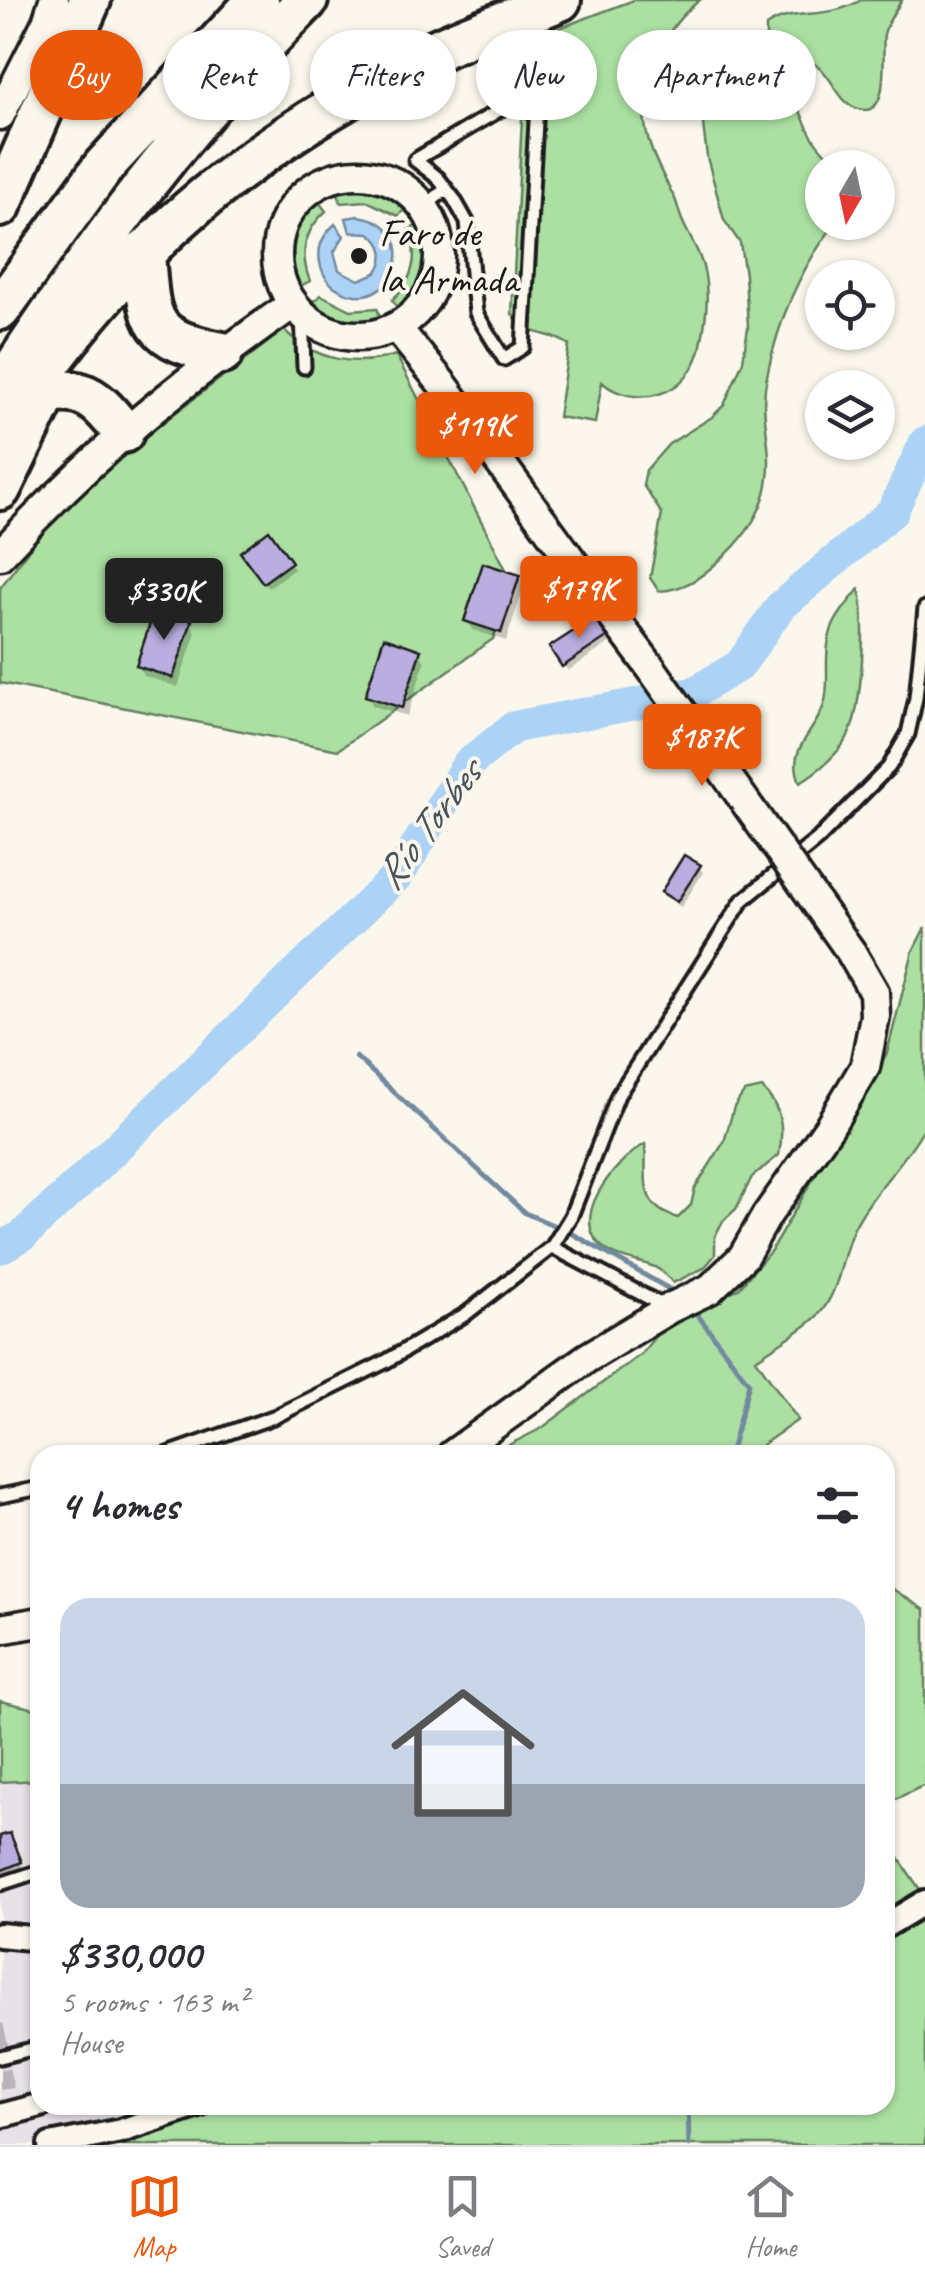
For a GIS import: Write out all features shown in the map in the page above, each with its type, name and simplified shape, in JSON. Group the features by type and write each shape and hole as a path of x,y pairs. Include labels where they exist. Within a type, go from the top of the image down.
{"highway":[{"path":"0,309 104,166 258,0"},
{"path":"0,489 32,384 84,264 160,165 306,0"},
{"path":"0,430 90,311 144,252 248,163 315,118 429,54 560,0"},
{"path":"0,206 78,2"},
{"path":"144,252 149,306 159,330 184,346 222,354"},
{"path":"32,384 101,402 123,432"}],"street":[{"path":"0,116 48,22 78,2"},
{"path":"344,176 370,176 394,183 424,207 436,230 439,267 425,302 396,327 372,335 347,335 322,328 298,308 278,269 278,244 286,220 310,191 344,176"},
{"path":"0,554 123,432 222,354 298,308"},
{"path":"396,327 444,386 596,594 852,952 874,992 875,1016 865,1067 830,1128 767,1215 742,1257 710,1289 587,1358 466,1445"},
{"path":"0,1629 30,1624"},
{"path":"895,1920 925,1902"},
{"path":"0,1935 30,1939"},
{"path":"0,2116 30,2108"},
{"path":"50,2145 121,2132 170,2115"}],"lane":[{"path":"538,87 523,347 504,359 476,313 467,222 446,188 415,160 538,87"},
{"path":"424,207 446,188"},
{"path":"298,308 304,367"},
{"path":"193,1445 276,1416 386,1362 466,1314 552,1247 572,1216 618,1096 742,901 818,839 888,767 908,734 916,698 925,608"},
{"path":"552,1247 670,1308"},
{"path":"0,1496 30,1490"},
{"path":"0,1884 30,1875"},
{"path":"0,2057 30,2050"}],"shaded area":[{"path":"30,1780 30,2115 162,2115 50,2145 0,2145 0,1782"}],"green space":[{"path":"634,0 700,0 672,30 617,30 617,120 645,120 655,158 703,266 706,311 699,353 681,382 659,394 621,393 602,382 595,423 558,417 569,345 526,328 512,314 522,120 597,120 597,30 554,30"},
{"path":"861,0 902,0 884,34 880,96 868,110 850,105 816,66 816,30 766,30 776,20"},
{"path":"704,120 804,120 823,150 805,150 805,240 823,240 811,260 805,260 805,271 784,315 772,355 764,398 768,475 756,516 740,540 712,567 685,585 659,591 650,578 662,514 643,485 646,470 669,444 724,405 743,361 748,327 740,243 724,220 707,157"},
{"path":"358,183 381,186 410,204 398,216 367,201 341,203 336,187"},
{"path":"316,198 326,211 313,226 306,243 310,281 295,289 288,264 289,240 298,218"},
{"path":"424,222 431,247 430,271 420,294 403,314 392,300 405,285 412,268 414,249 408,230"},
{"path":"321,295 351,310 377,308 383,324 353,327 325,319 308,307"},
{"path":"284,330 309,348 336,359 366,361 396,355 514,585 493,639 338,750 0,683 0,588 39,536 111,462"},
{"path":"859,589 863,639 854,719 835,754 800,782 796,760 824,705 830,635"},
{"path":"925,927 925,1126 854,1228 834,1289 819,1315 756,1359 798,1420 762,1445 509,1445 542,1428 641,1354 670,1318 738,1289 772,1249 887,1053 913,951"},
{"path":"762,1088 780,1118 779,1155 752,1177 736,1209 715,1236 715,1255 704,1268 673,1283 651,1265 610,1252 596,1240 590,1226 591,1210 607,1179 633,1153 645,1144 650,1198 665,1213 678,1218 691,1205 695,1188 724,1142 734,1107 744,1092"},
{"path":"895,1590 925,1610 925,1785 895,1799"},
{"path":"0,1701 30,1708 30,1780 0,1782"},
{"path":"895,1853 925,1897 925,2145 50,2145 162,2115 895,2115"}],"water":[{"path":"358,216 379,223 392,235 397,251 395,267 387,281 375,292 359,295 331,284 322,271 319,254 324,238 335,224 344,236 334,252 339,270 359,280 376,273 382,262 381,246 369,233 350,232 346,218"}],"building":[{"path":"269,530 292,562 263,583 240,552"},
{"path":"483,563 520,575 501,633 464,621"},
{"path":"155,608 192,620 173,678 136,666"},
{"path":"597,616 610,635 562,667 549,647"},
{"path":"384,637 421,650 402,708 365,696"},
{"path":"684,855 701,865 677,902 661,892"},
{"path":"10,1833 22,1862 0,1871 0,1836"}],"waterway":[{"name":"Río Torbes","path":"0,1248 22,1236 94,1169 399,874 467,765 514,727 693,693 740,665 780,607 892,512 925,442"},
{"path":"356,1057 525,1213 553,1225"},
{"path":"573,1234 676,1293"},
{"name":"Río Torbes","path":"0,1255 22,1236"},
{"path":"693,1309 749,1383 733,1445"},
{"path":"688,2115 689,2145"}],"place":[{"name":"Faro de la Armada","path":"359,256"}]}
